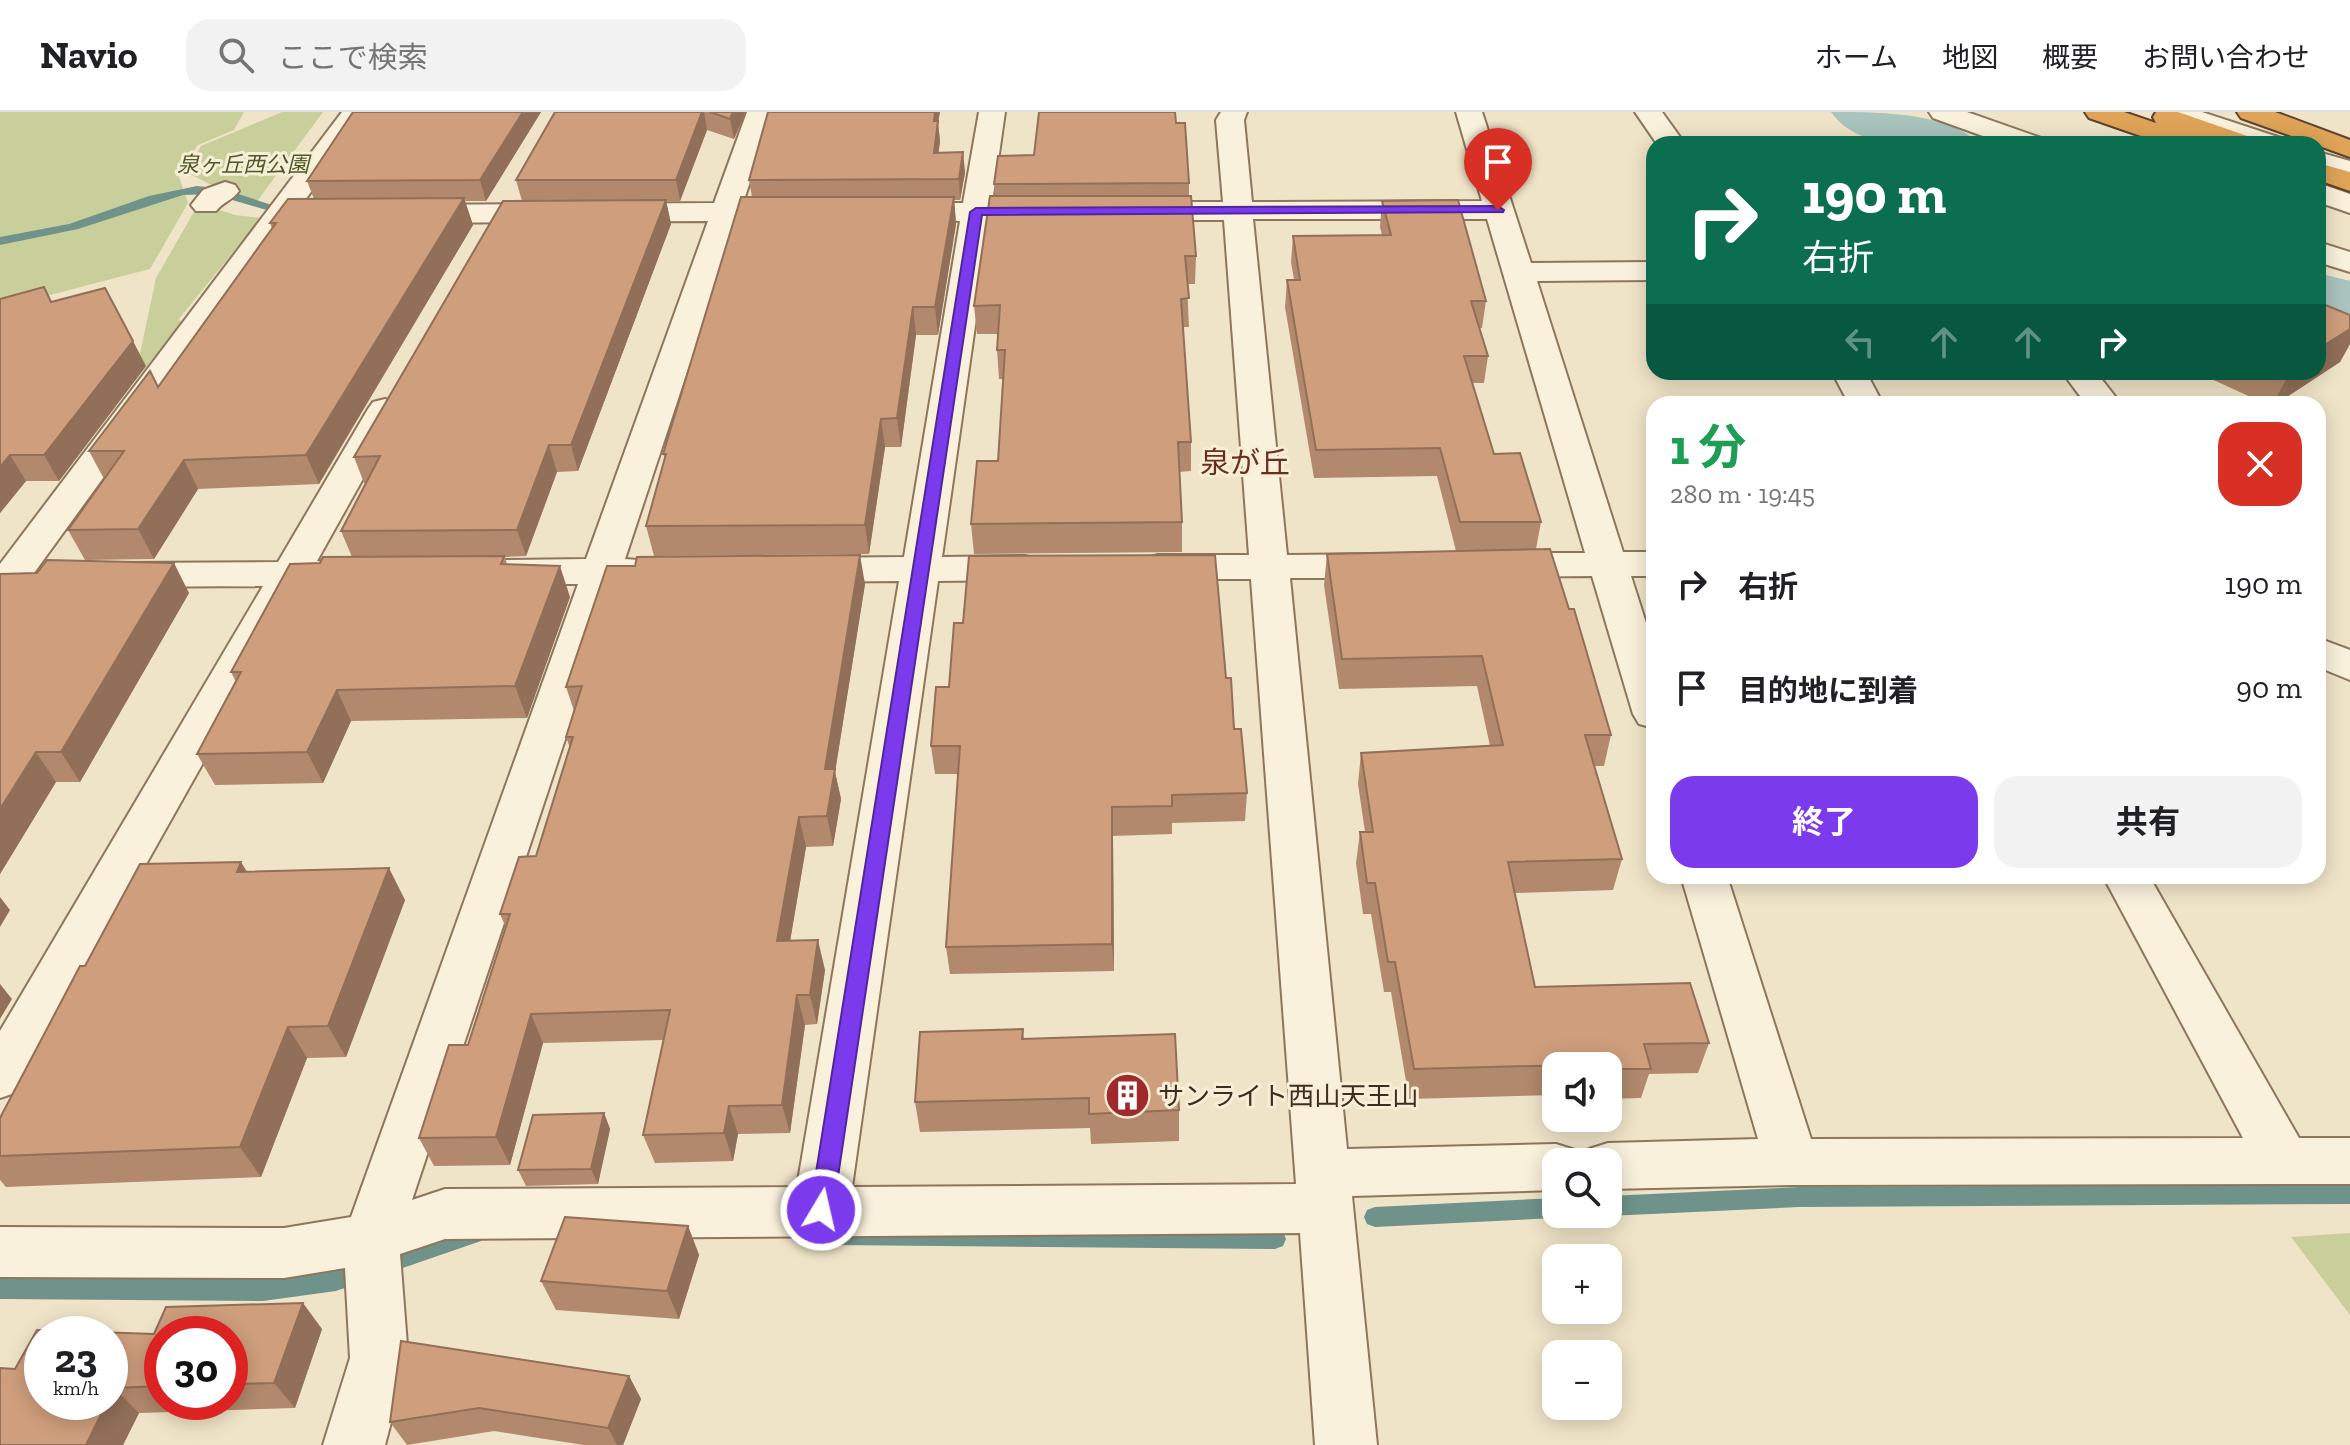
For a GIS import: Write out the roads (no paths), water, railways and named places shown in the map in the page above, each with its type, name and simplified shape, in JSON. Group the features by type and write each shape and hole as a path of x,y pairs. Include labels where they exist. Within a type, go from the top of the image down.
{"highway":[{"path":"2098,112 2169,136"},
{"path":"2153,112 2220,136"},
{"path":"2219,112 2288,136"},
{"path":"2250,112 2279,135"},
{"path":"2326,144 2350,149"},
{"path":"2326,150 2350,158"},
{"path":"2326,174 2350,182"}],"street":[{"path":"6,580 296,214 356,112"},
{"path":"354,1445 379,1358 371,1239 760,112"},
{"path":"821,1210 992,112"},
{"path":"1234,112 1230,120 1346,1445"},
{"path":"1469,112 1646,688"},
{"path":"1648,112 1665,136"},
{"path":"1942,112 2009,136"},
{"path":"2120,112 2175,136"},
{"path":"2175,112 2279,135"},
{"path":"2326,162 2350,170"},
{"path":"474,255 519,176"},
{"path":"2326,195 2350,204"},
{"path":"866,212 1061,208"},
{"path":"1102,211 1498,210"},
{"path":"373,214 772,212"},
{"path":"2326,254 2350,263"},
{"path":"1518,272 1646,271"},
{"path":"0,1077 402,380"},
{"path":"2085,380 2098,396"},
{"path":"1127,568 1646,564"},
{"path":"6,580 189,566 290,573 383,573"},
{"path":"761,570 1063,568"},
{"path":"461,572 697,571"},
{"path":"2326,655 2350,666"},
{"path":"1706,884 1792,1162"},
{"path":"2130,884 2283,1160"},
{"path":"1622,1166 2283,1160 2348,1163"},
{"path":"0,1252 284,1253 371,1239 445,1214 821,1210 1324,1190 1542,1168"}],"waterway":[{"path":"1863,112 1925,136"},
{"path":"0,241 73,226 153,199 197,190 212,190 272,207"},
{"path":"2326,298 2350,308"},
{"path":"1622,1205 1799,1197 2350,1194"},
{"path":"1375,1217 1542,1209"},
{"path":"0,1288 263,1290 336,1280 473,1234"},
{"path":"834,1235 1275,1239"}],"place":[{"name":"サンライト西山天王山","path":"1127,1096"}],"district":[{"name":"泉が丘","path":"1245,463"}],"park label":[{"name":"泉ヶ丘西公園","path":"243,164"}]}
